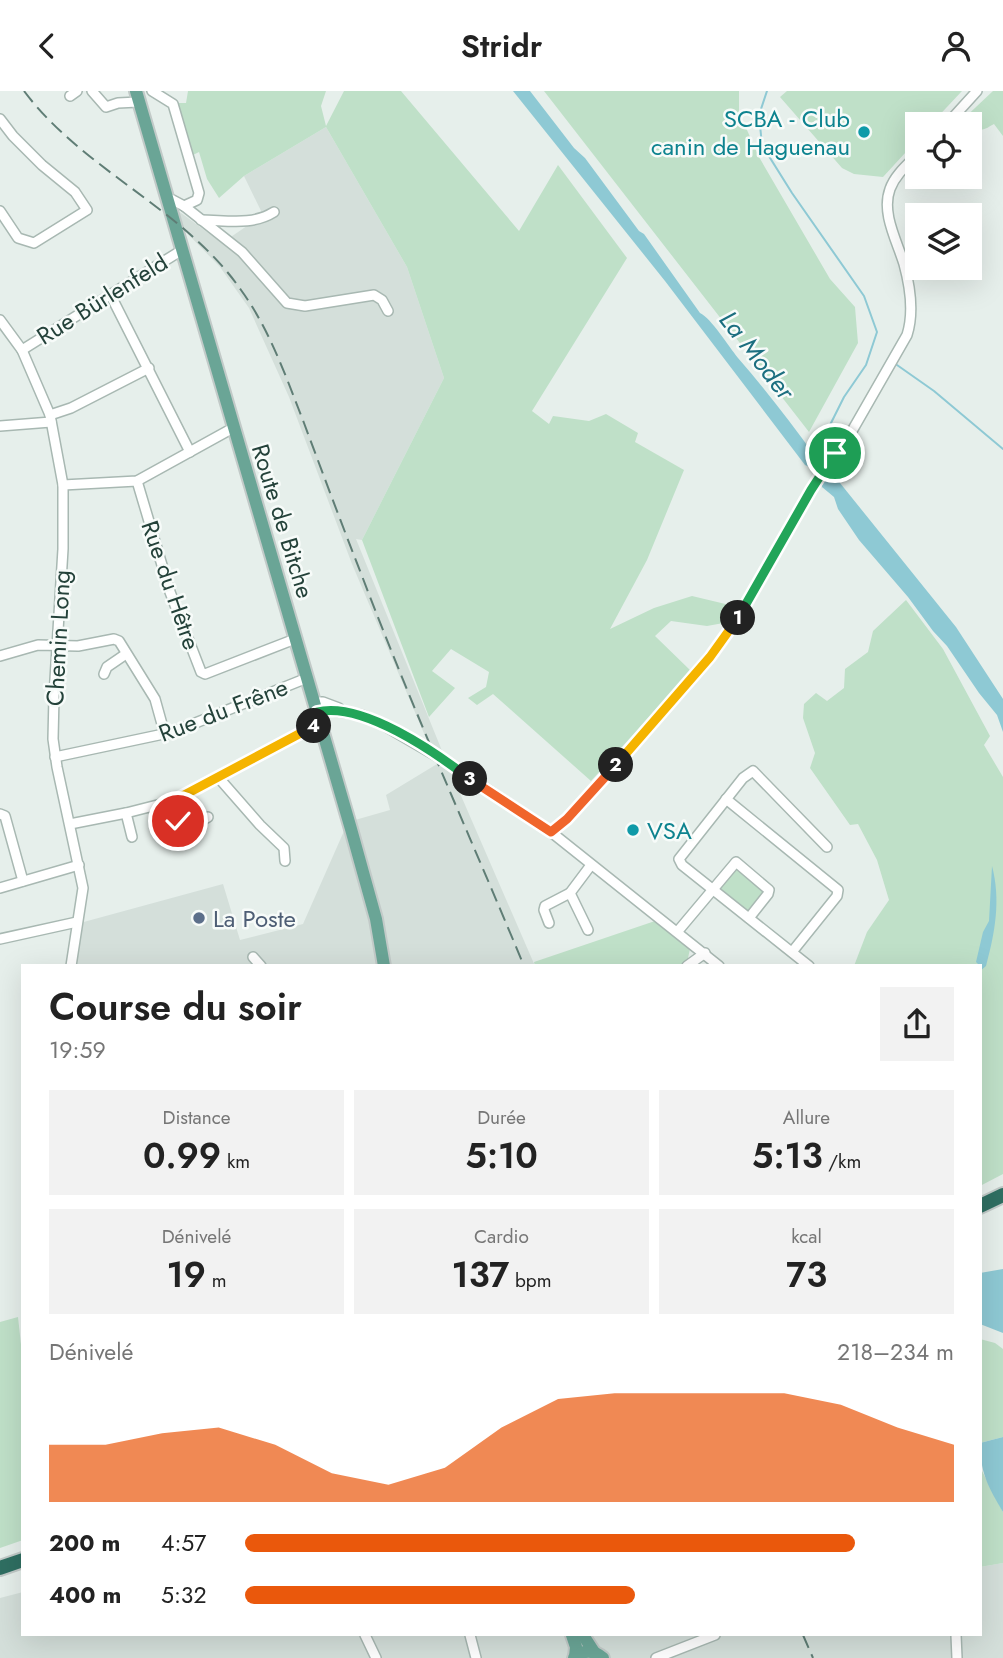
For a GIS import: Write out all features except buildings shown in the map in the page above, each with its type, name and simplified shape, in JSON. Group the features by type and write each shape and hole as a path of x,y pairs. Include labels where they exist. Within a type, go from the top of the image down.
{"highway":[{"path":"982,1205 1003,1195"},
{"path":"982,1215 1003,1206"},
{"path":"0,1567 21,1561"},
{"path":"0,1578 21,1571"}],"main road":[{"name":"Route de Bitche","path":"137,97 233,428 246,464 260,520 279,575 376,919 384,964"},
{"path":"572,1636 576,1647 575,1658"},
{"path":"584,1636 599,1655"},
{"path":"575,1658 586,1651 599,1655"}],"street":[{"path":"92,91 106,107 137,97"},
{"path":"152,91 173,104 199,193 197,200 184,206"},
{"path":"958,112 977,91"},
{"path":"0,119 43,165 75,192 87,210 34,243 18,238 0,211"},
{"path":"554,834 718,648 745,607 820,474 852,431 909,327 908,282 889,219 887,201 893,182 905,168"},
{"path":"167,197 184,206 242,252 287,303 305,306 374,295 382,300 388,311"},
{"path":"201,220 249,221 262,219 274,212"},
{"name":"Rue Bürlenfeld","path":"22,350 183,250"},
{"path":"110,294 190,452"},
{"name":"Chemin Long","path":"0,320 22,350 50,419 63,485 63,549 54,696 55,757 83,888 71,964"},
{"path":"0,426 50,419 149,368"},
{"path":"63,485 137,481 233,428"},
{"name":"Rue du Hêtre","path":"137,481 170,592 201,672 205,674 295,639"},
{"path":"0,656 38,645 78,646 114,639 118,641 155,699 165,735"},
{"path":"104,674 107,667 125,655"},
{"name":"Rue du Frêne","path":"55,757 165,735 307,678"},
{"path":"70,824 173,801 218,777 328,703 378,722 435,755 554,834 717,964"},
{"path":"807,964 680,863 679,859 743,778 753,771 827,847"},
{"path":"218,777 284,848 285,861"},
{"path":"726,799 838,890 837,896 792,951"},
{"path":"173,801 178,821 187,829 208,817"},
{"path":"126,813 132,837"},
{"path":"0,814 5,816 23,881"},
{"path":"678,931 734,863 741,865 769,890 749,918"},
{"path":"0,888 79,865"},
{"path":"549,923 545,906 570,893 591,865"},
{"path":"570,893 588,930"},
{"path":"0,939 78,922"},
{"path":"690,964 705,953"},
{"path":"253,957 259,964"},
{"path":"365,1636 376,1658"},
{"path":"470,1636 476,1658"},
{"path":"663,1657 676,1654 713,1636"},
{"path":"956,1636 957,1658"}],"shaded area":[{"path":"326,127 407,267 444,378 362,540 356,539 449,768 534,964 69,964 80,923 223,884 240,940 303,924 348,822 390,810 386,795 437,764 352,564 289,397 249,308 220,267 184,230 177,210 222,243 263,215 244,176"},
{"path":"1003,1563 1003,1658 0,1658 0,1598 21,1593 21,1636 982,1636 982,1567"}],"green space":[{"path":"188,91 326,91 321,106 326,126 344,91 401,91 519,231 558,165 627,258 532,411 549,424 553,416 589,421 606,414 638,433 635,442 684,470 647,560 610,629 654,608 692,596 738,607 729,622 707,626 671,621 655,636 691,671 591,781 493,694 477,705 468,698 486,687 489,672 451,649 432,671 455,688 429,717 362,540 444,378 407,267 326,127 244,176 219,198 207,179 199,152 191,156 176,103 186,103"},
{"path":"544,91 739,91 739,112 759,157 830,279 855,307 858,343 809,432"},
{"name":"SCBA - Club canin de Haguenau","path":"787,91 962,91 942,112 905,112 905,153 883,177 854,174 842,168 780,97"},
{"path":"993,91 1003,91 1003,136 994,124 982,130 982,112 971,112"},
{"path":"906,600 943,649 990,736 984,745 1003,777 1003,1174 982,1185 982,964 855,964 867,932 889,900 877,860 858,824 850,825 810,768 815,753 803,718 804,704 816,693 827,701 844,688 845,669 868,652 873,631"},
{"path":"739,866 765,892 751,911 746,912 719,890 718,886 734,867"},
{"path":"655,921 690,949 688,958 694,964 534,964"},
{"path":"18,1317 21,1345 21,1541 0,1548 0,1322"},
{"path":"982,1340 995,1343 1003,1349 1003,1437 982,1442"},
{"path":"982,1471 1003,1512 1003,1563 982,1567"}],"water":[{"path":"513,91 530,91 644,234 700,313 787,419 815,456 818,466 827,477 836,478 956,627 1003,699 1003,732 997,715 947,646 859,540 838,509 834,497 822,487 817,474 805,465 665,281"},
{"path":"992,866 996,916 986,966 982,969 982,964 976,962 983,932 989,921"},
{"path":"1003,1269 1003,1333 982,1325 982,1273"},
{"path":"1003,1437 1003,1512 982,1466 982,1442"}],"waterway":[{"path":"767,91 759,115 762,145 864,296 877,332 866,365 819,439"},
{"path":"897,365 934,391 1003,449"},
{"path":"808,451 815,444"}],"railway":[{"path":"24,91 48,119 75,144 163,212 218,261 261,321 291,388 401,674 523,964"},
{"path":"803,1636 813,1658"}],"place":[{"name":"SCBA - Club canin de Haguenau","path":"864,132"},
{"name":"VSA","path":"633,830"},
{"name":"La Poste","path":"199,918"}],"route":[{"path":"178,821 173,801 320,723 317,712 326,710 362,715 378,722 445,761 551,832 567,819 617,764 718,648 835,453"}],"water label":[{"name":"La Moder","path":"757,355"}]}
